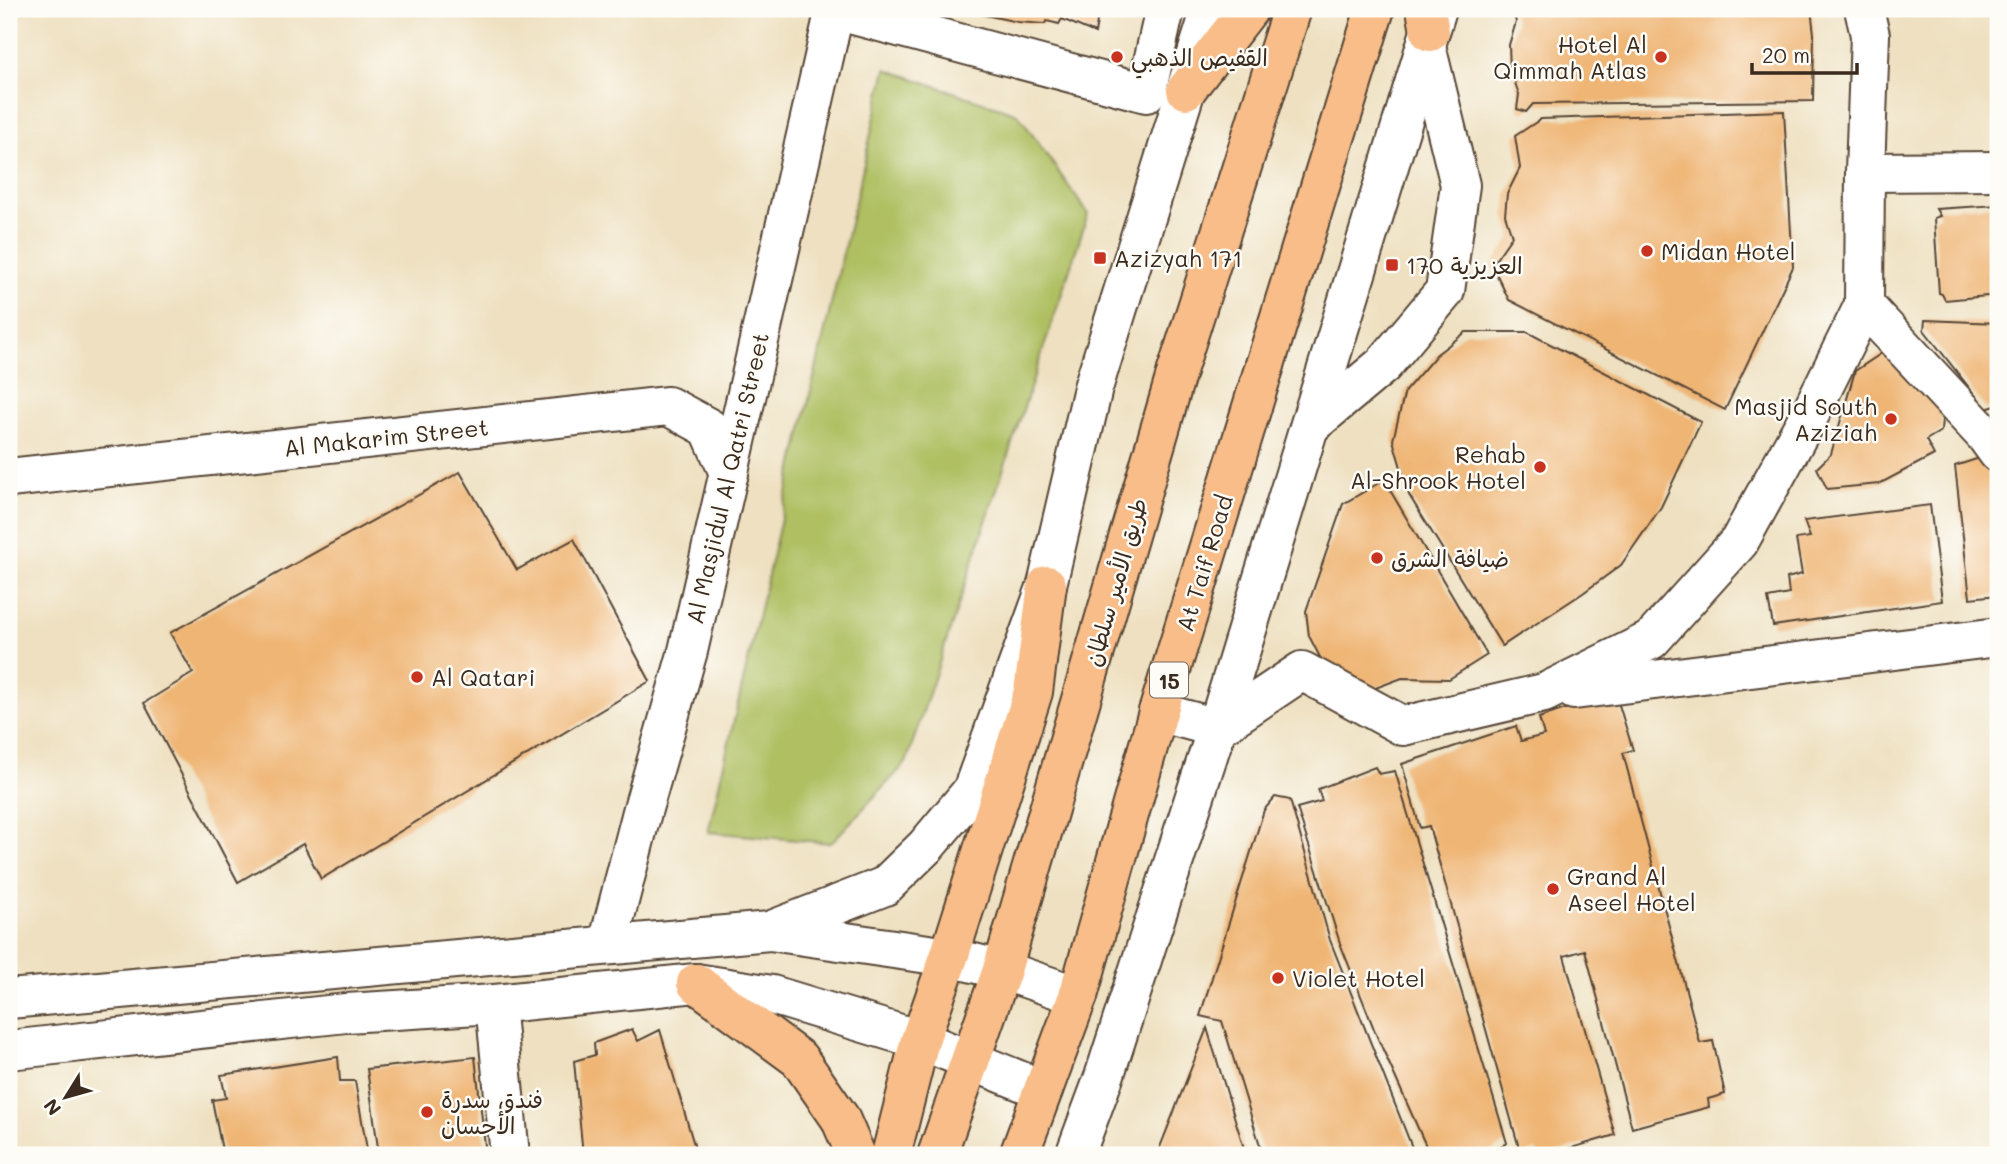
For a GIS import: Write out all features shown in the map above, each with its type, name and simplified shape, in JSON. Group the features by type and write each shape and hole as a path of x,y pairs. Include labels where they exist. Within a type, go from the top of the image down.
{"highway":[{"path":"1186,90 1249,9"},
{"name":"طريق الأمير سلطان","path":"937,1155 1002,970 1177,371 1292,9"},
{"name":"At Taif Road","path":"1019,1155 1078,996 1158,712 1375,9"},
{"path":"891,1155 920,1040 1033,692 1047,585"},
{"path":"696,983 799,1059 840,1118 856,1155"}],"street":[{"path":"834,9 1146,93 1166,9"},
{"name":"Al Masjidul Al Qatri Street","path":"608,944 688,651 834,9"},
{"path":"770,930 884,886 926,846 972,791 1047,585 1093,388 1211,9"},
{"path":"1544,694 1651,640 1739,542 1811,412 1864,305 1870,35 1864,9"},
{"path":"1311,425 1383,365 1445,291 1460,185 1430,24"},
{"path":"1075,1155 1104,1077 1217,728 1311,425 1430,24"},
{"path":"1865,172 1998,171"},
{"path":"1864,305 1994,439"},
{"name":"Al Makarim Street","path":"9,478 668,406 709,428 729,472"},
{"path":"1158,712 1217,728 1303,671 1403,726 1544,694 1998,637"},
{"path":"9,999 770,930 949,957 1002,970 1078,996"},
{"path":"9,1050 346,1013 495,1004 696,983 772,995 920,1040 1042,1090"},
{"path":"495,1004 510,1155"}],"green space":[{"path":"886,69 1018,114 1088,214 906,763 831,843 708,832"}],"building":[{"path":"956,9 1099,9 1095,33 1062,19 1059,24 1047,21 1044,24 1018,22"},
{"name":"Hotel Al Qimmah Atlas","path":"1512,9 1811,9 1814,34 1813,101 1533,104 1526,112 1517,109 1519,94 1510,69 1509,45 1516,22"},
{"name":"Midan Hotel","path":"1784,111 1793,267 1725,410 1509,300 1492,265 1512,236 1505,215 1507,194 1520,168 1515,136 1541,119"},
{"path":"1998,205 1998,295 1945,300 1939,293 1934,218 1940,216 1936,209"},
{"path":"1925,320 1998,323 1998,405 1986,409 1924,330"},
{"name":"Rehab Al-Shrook Hotel","path":"1466,332 1527,332 1701,422 1661,507 1621,565 1502,646 1409,495 1393,440 1405,391 1437,354"},
{"name":"Masjid South Aziziah","path":"1888,349 1943,407 1941,431 1926,440 1934,455 1879,484 1827,489 1817,468 1831,454 1855,371"},
{"path":"1989,455 1998,479 1998,595 1970,598 1955,466"},
{"name":"Al Qatari","path":"460,472 517,570 574,539 650,681 321,879 303,844 238,882 144,703 193,673 170,633"},
{"name":"ضيافة الشرق","path":"1384,480 1487,655 1449,679 1402,678 1373,689 1324,665 1309,636 1306,611 1343,504"},
{"path":"1930,505 1942,601 1773,626 1768,598 1789,594 1787,578 1802,574 1796,539 1810,537 1804,521"},
{"name":"Grand Al Aseel Hotel","path":"1615,692 1633,750 1623,753 1700,1043 1713,1041 1725,1094 1708,1099 1709,1107 1632,1128 1585,950 1564,956 1615,1135 1548,1155 1538,1155 1536,1150 1521,1155 1429,826 1420,828 1402,764 1516,726 1521,741 1544,735 1539,718"},
{"path":"1375,767 1379,774 1395,771 1507,1143 1483,1155 1430,1155 1376,1034 1340,943 1297,808 1322,801 1318,789"},
{"name":"Violet Hotel","path":"1275,797 1290,800 1330,940 1415,1155 1263,1155 1222,1021 1200,1016 1264,810"},
{"path":"1207,1028 1246,1155 1157,1155"},
{"path":"632,1029 638,1041 660,1030 697,1155 583,1155 574,1061 595,1055 594,1043"},
{"path":"338,1057 340,1081 355,1081 368,1155 223,1155 212,1100 226,1098 221,1075"},
{"name":"فندق سدرة الأحسان","path":"475,1057 486,1155 379,1155 367,1069"}],"place":[{"name":"القفيص الذهبي","path":"1117,57"},
{"name":"Hotel Al Qimmah Atlas","path":"1661,57"},
{"name":"Midan Hotel","path":"1647,251"},
{"name":"Azizyah 171","path":"1100,258"},
{"name":"العزيزية 170","path":"1392,265"},
{"name":"Masjid South Aziziah","path":"1891,419"},
{"name":"Rehab Al-Shrook Hotel","path":"1540,467"},
{"name":"ضيافة الشرق","path":"1377,558"},
{"name":"Al Qatari","path":"417,677"},
{"name":"Grand Al Aseel Hotel","path":"1553,889"},
{"name":"Violet Hotel","path":"1278,978"},
{"name":"فندق سدرة الأحسان","path":"427,1112"}]}
